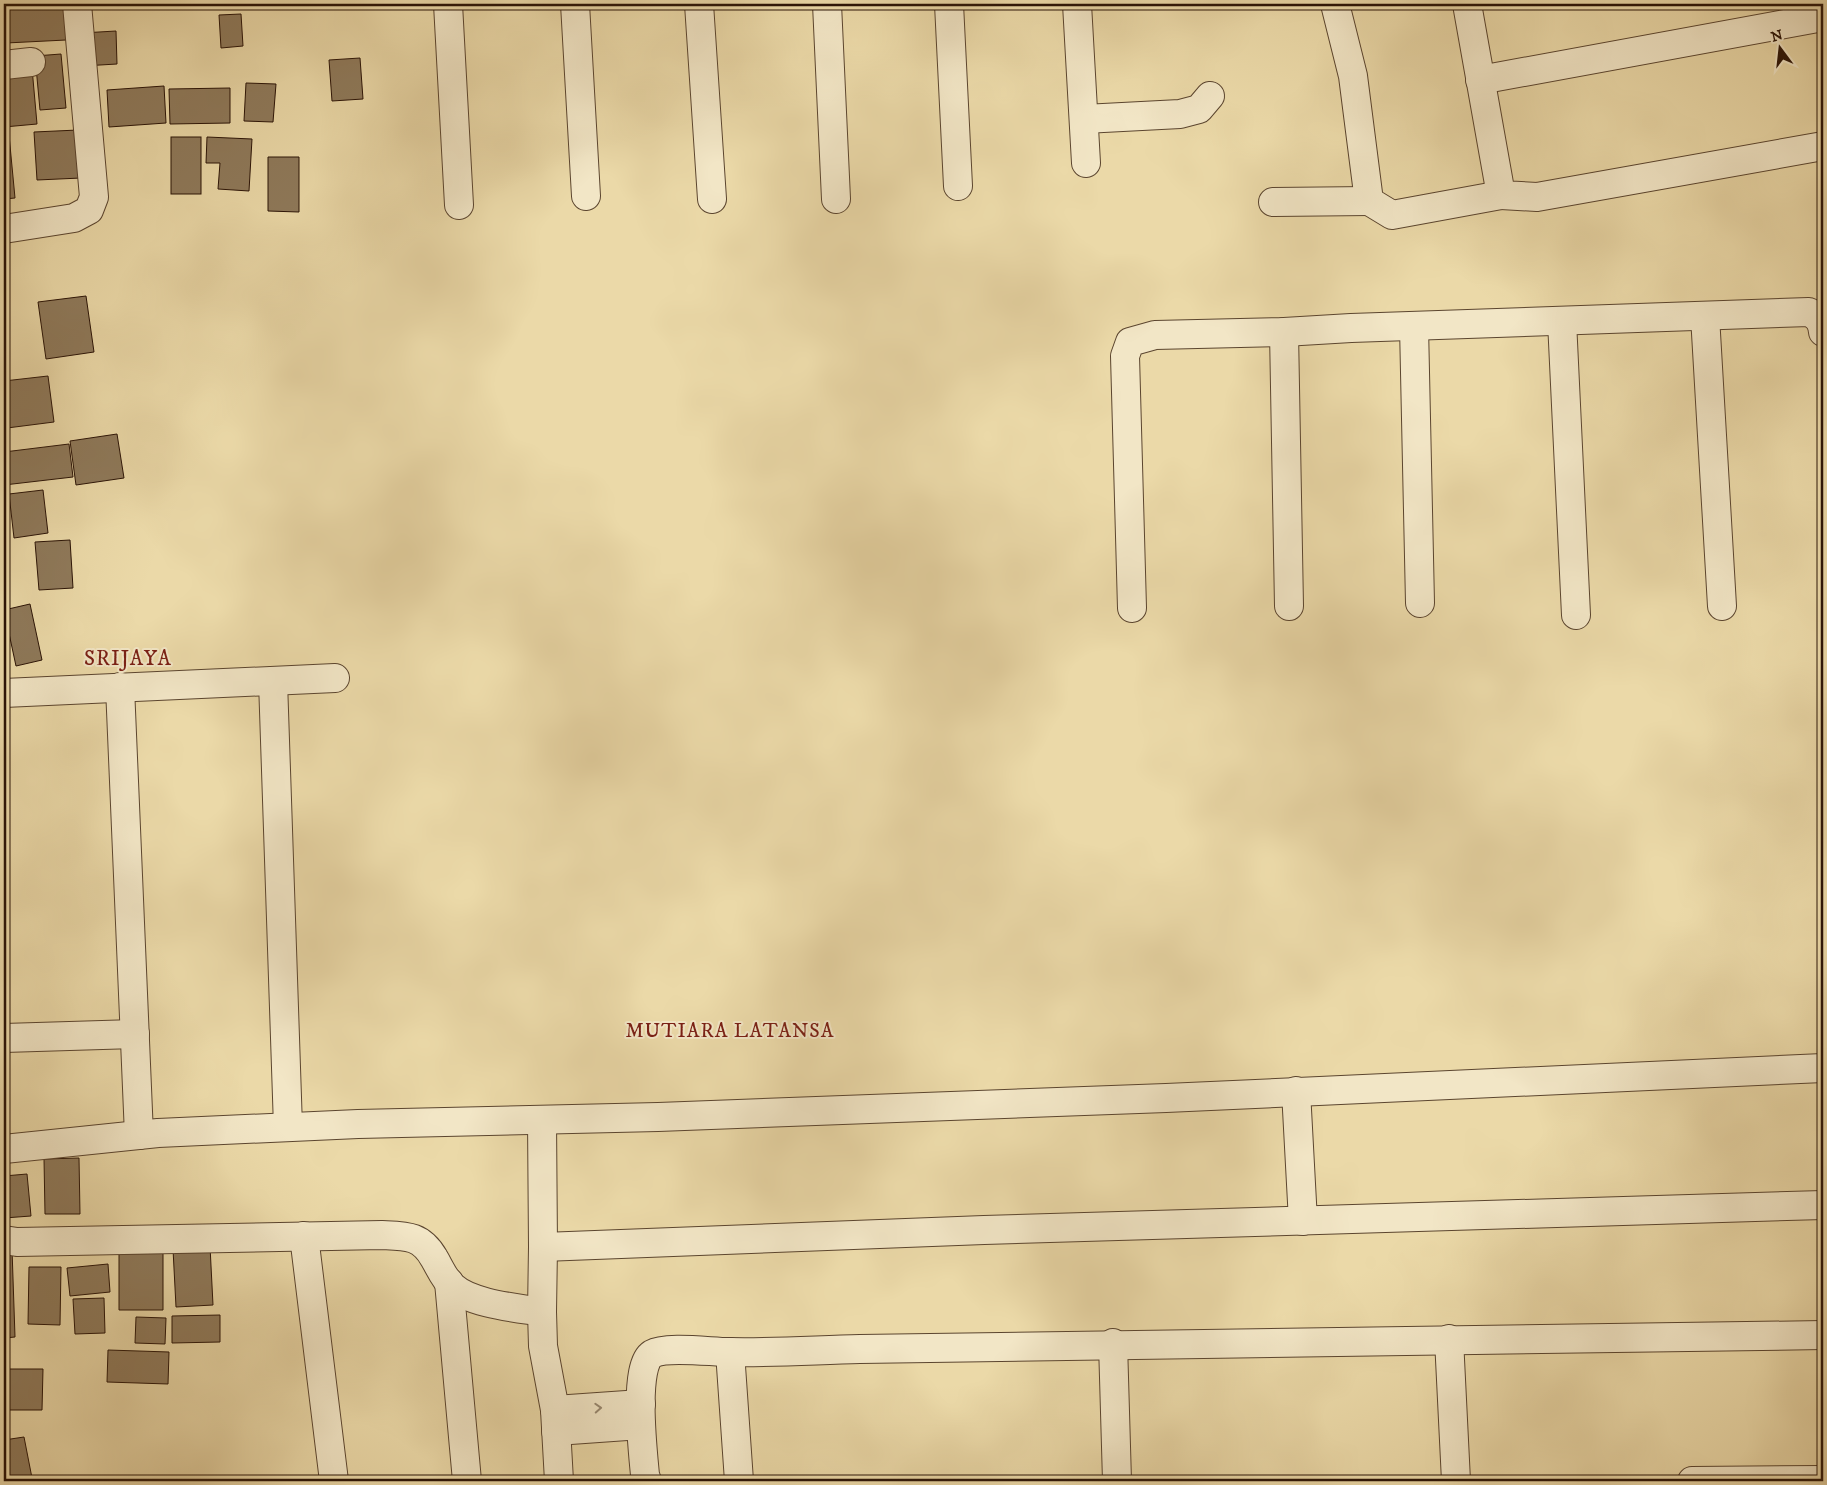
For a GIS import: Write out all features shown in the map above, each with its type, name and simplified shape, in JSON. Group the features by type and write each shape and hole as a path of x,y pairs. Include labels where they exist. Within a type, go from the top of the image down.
{"street":[{"path":"4,230 74,218 89,210 94,197 77,4"},
{"path":"448,4 459,205"},
{"path":"575,4 586,196"},
{"path":"699,4 712,199"},
{"path":"827,4 836,199"},
{"path":"949,4 958,186"},
{"path":"1077,4 1086,163"},
{"path":"1335,4 1353,76 1369,201"},
{"path":"1467,4 1501,195"},
{"path":"1480,80 1823,17"},
{"path":"4,65 31,62"},
{"path":"1084,119 1180,114 1199,109 1210,96"},
{"path":"1273,202 1369,201 1392,215 1501,195 1536,197 1823,146"},
{"path":"1132,608 1125,356 1130,342 1155,335 1284,332 1809,312 1818,317 1823,326 1823,332"},
{"path":"1704,316 1722,606"},
{"path":"1562,321 1576,615"},
{"path":"1414,326 1420,603"},
{"path":"1284,332 1289,606"},
{"path":"4,693 335,678"},
{"path":"273,681 288,1128"},
{"path":"120,687 139,1135"},
{"path":"4,1038 135,1034"},
{"path":"4,1149 139,1135 288,1128 1166,1098 1823,1068"},
{"path":"1296,1091 1303,1221"},
{"path":"542,1120 542,1312 544,1346 556,1421 559,1481"},
{"path":"543,1247 994,1230 1823,1205"},
{"path":"4,1240 17,1242 382,1234 413,1237 426,1246 453,1288 464,1294 501,1306 542,1312"},
{"path":"304,1236 334,1481"},
{"path":"449,1282 467,1481"},
{"path":"647,1481 641,1415 645,1362 648,1357 664,1350 730,1352 1113,1343 1823,1335"},
{"path":"1449,1339 1456,1481"},
{"path":"1113,1343 1117,1481"},
{"path":"730,1352 739,1481"},
{"path":"556,1421 641,1415"},
{"path":"1692,1481 1823,1480"}],"building":[{"path":"65,6 66,40 6,43 5,9"},
{"path":"241,14 243,46 221,48 219,15"},
{"path":"116,31 117,64 83,66 82,33"},
{"path":"61,54 66,108 40,110 35,56"},
{"path":"360,58 363,99 332,101 329,60"},
{"path":"32,68 37,124 4,127 4,70"},
{"path":"246,83 276,84 273,122 244,121"},
{"path":"164,86 166,123 109,127 107,90"},
{"path":"230,88 230,123 170,124 169,89"},
{"path":"78,130 81,178 37,180 34,132"},
{"path":"4,135 9,135 15,198 4,199"},
{"path":"171,137 201,137 201,194 171,194"},
{"path":"207,137 252,139 249,191 218,189 220,163 206,163"},
{"path":"268,157 299,157 299,212 268,211"},
{"path":"86,296 94,352 46,359 38,302"},
{"path":"48,376 54,422 7,428 4,381"},
{"path":"117,434 124,478 76,485 70,441"},
{"path":"69,444 73,477 4,485 4,452"},
{"path":"43,490 48,533 14,538 9,494"},
{"path":"70,540 73,588 39,590 35,542"},
{"path":"30,604 42,660 16,666 4,610"},
{"path":"79,1158 80,1214 45,1214 44,1159"},
{"path":"27,1174 31,1216 4,1218 4,1176"},
{"path":"210,1246 213,1305 176,1307 173,1249"},
{"path":"4,1249 12,1249 15,1337 4,1338"},
{"path":"163,1249 163,1310 119,1310 119,1250"},
{"path":"108,1264 110,1292 70,1296 67,1268"},
{"path":"29,1267 61,1267 60,1325 28,1324"},
{"path":"104,1298 105,1333 75,1334 73,1299"},
{"path":"220,1315 220,1342 172,1343 172,1316"},
{"path":"136,1317 166,1318 165,1344 135,1343"},
{"path":"108,1350 169,1352 168,1384 107,1382"},
{"path":"8,1369 43,1369 42,1410 7,1410"},
{"path":"24,1437 32,1478 4,1481 4,1440"}],"district":[{"name":"SRIJAYA","path":"128,658"},
{"name":"MUTIARA LATANSA","path":"730,1030"}]}
